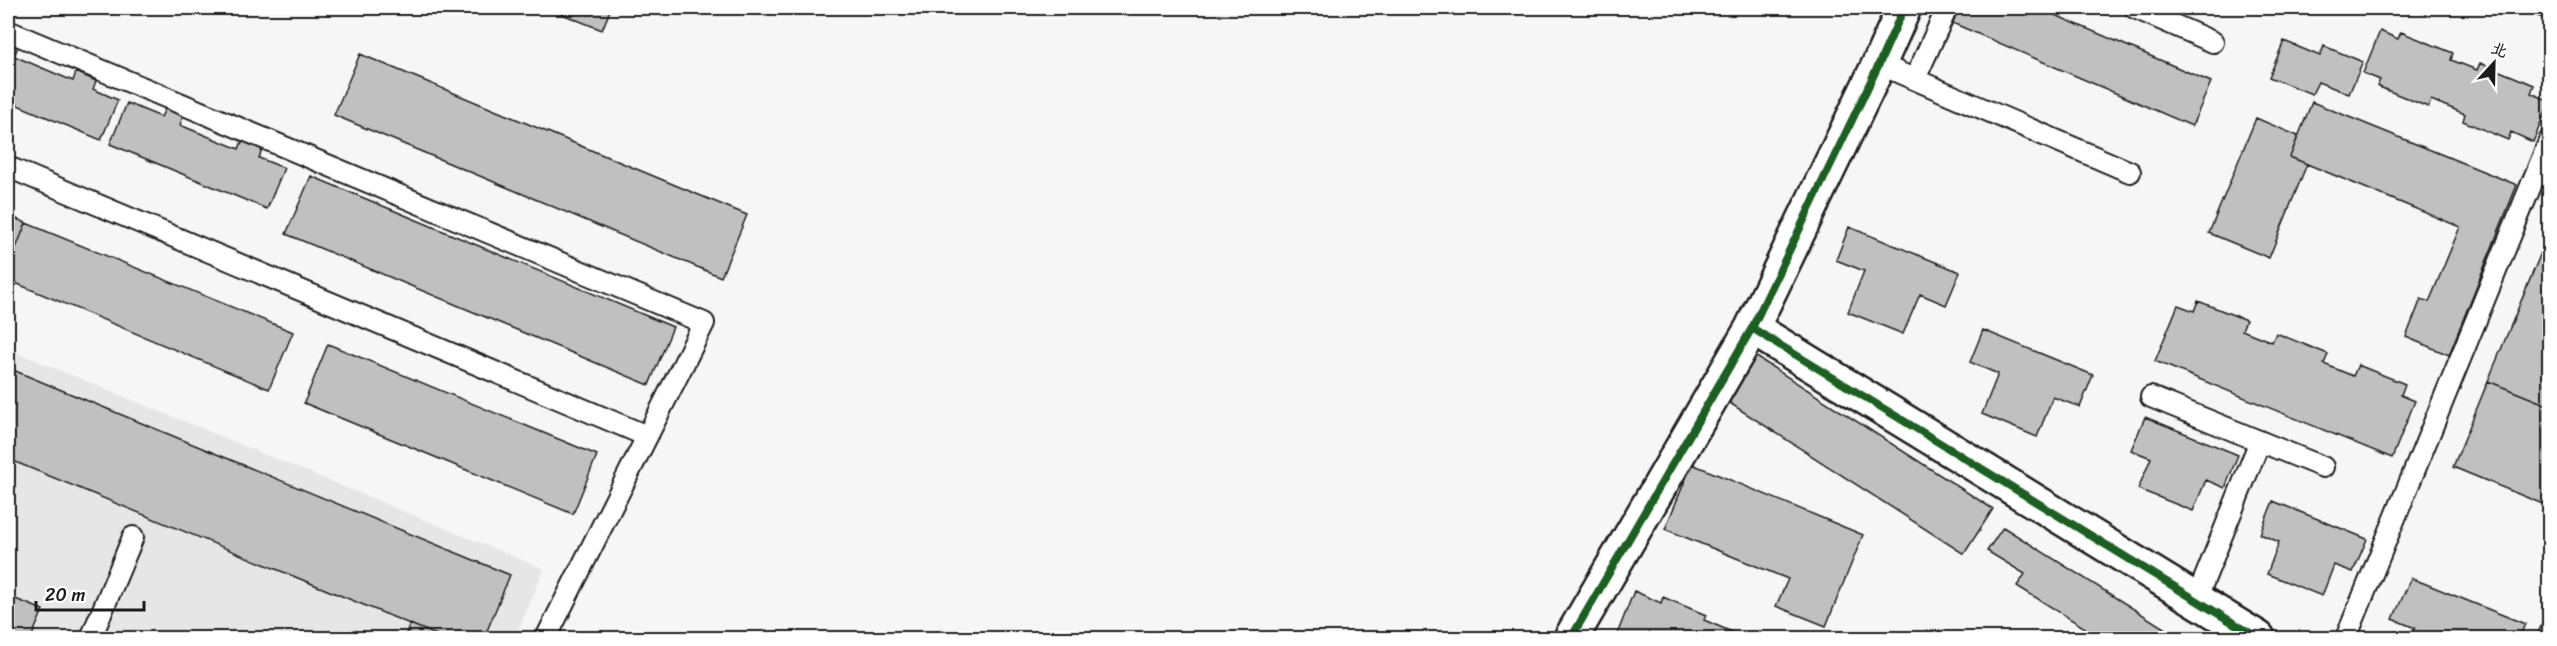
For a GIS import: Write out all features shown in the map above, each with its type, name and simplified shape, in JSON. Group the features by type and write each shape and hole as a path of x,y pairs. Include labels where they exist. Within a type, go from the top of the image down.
{"street":[{"path":"1571,639 1752,328 1904,8"},
{"path":"1752,328 2258,639"}],"lane":[{"path":"1915,79 1947,8"},
{"path":"2135,8 2213,42"},
{"path":"8,32 704,323 546,639"},
{"path":"1879,64 2130,172"},
{"path":"2346,639 2550,139"},
{"path":"8,167 647,436"},
{"path":"2151,398 2323,467"},
{"path":"2196,600 2260,441"},
{"path":"91,639 133,537"}],"shaded area":[{"path":"8,349 544,569 515,638 8,638"}],"building":[{"path":"547,8 611,8 602,30"},
{"path":"1954,8 2039,8 2211,82 2192,126 1948,21"},
{"path":"2518,8 2550,8 2550,21"},
{"path":"2380,31 2398,39 2401,32 2453,53 2451,60 2477,70 2480,63 2534,85 2531,93 2550,101 2533,142 2511,132 2508,140 2463,121 2465,114 2431,100 2428,107 2377,86 2380,80 2363,73"},
{"path":"2284,41 2320,56 2324,46 2363,62 2349,94 2318,82 2312,94 2269,77"},
{"path":"8,43 18,47 14,56 73,81 76,72 96,81 93,89 118,100 101,140 8,101"},
{"path":"360,54 747,215 721,277 334,115"},
{"path":"2312,102 2517,185 2449,355 2406,337 2421,299 2429,302 2460,227 2290,157"},
{"path":"127,103 161,117 165,109 183,116 180,125 239,149 242,141 262,149 259,158 284,168 267,209 110,144"},
{"path":"2256,118 2298,136 2290,157 2307,164 2269,258 2209,233"},
{"path":"311,176 673,327 649,385 286,234"},
{"path":"8,215 26,223 8,268"},
{"path":"26,223 293,332 269,389 8,280 8,268"},
{"path":"1849,227 1960,272 1946,305 1920,294 1903,334 1848,312 1864,271 1836,260"},
{"path":"2550,231 2550,406 2488,381"},
{"path":"2198,301 2246,320 2242,330 2272,342 2276,333 2328,354 2324,364 2353,376 2358,365 2405,384 2401,395 2415,401 2392,458 2155,361 2178,305 2194,311"},
{"path":"1983,330 2093,375 2080,407 2053,397 2037,437 1982,414 1998,374 1970,362"},
{"path":"328,344 597,455 573,514 304,403"},
{"path":"1755,356 1993,509 1964,554 1725,400"},
{"path":"8,368 510,575 484,638 444,638 8,459"},
{"path":"2488,381 2550,406 2550,507 2453,467"},
{"path":"2145,417 2238,455 2225,488 2206,480 2193,511 2138,489 2151,458 2131,450"},
{"path":"1692,464 1863,535 1826,626 1776,606 1788,579 1665,529"},
{"path":"2273,501 2367,539 2353,572 2334,565 2322,596 2267,574 2279,542 2260,534"},
{"path":"2003,527 2180,638 2127,638 2116,632 2112,638 2101,638 2017,586 2025,574 1987,551"},
{"path":"2411,578 2525,624 2519,638 2410,638 2415,628 2393,619"},
{"path":"1634,591 1661,603 1663,597 1706,615 1704,620 1746,638 1616,637"},
{"path":"8,596 43,610 31,638 8,638"},
{"path":"2550,605 2550,638 2538,633"},
{"path":"410,624 444,638 404,638"},
{"path":"1749,632 1764,638 1746,638"}],"cycle path":[{"path":"1571,638 1752,328 1904,8"},
{"path":"1752,328 2258,638"}]}
